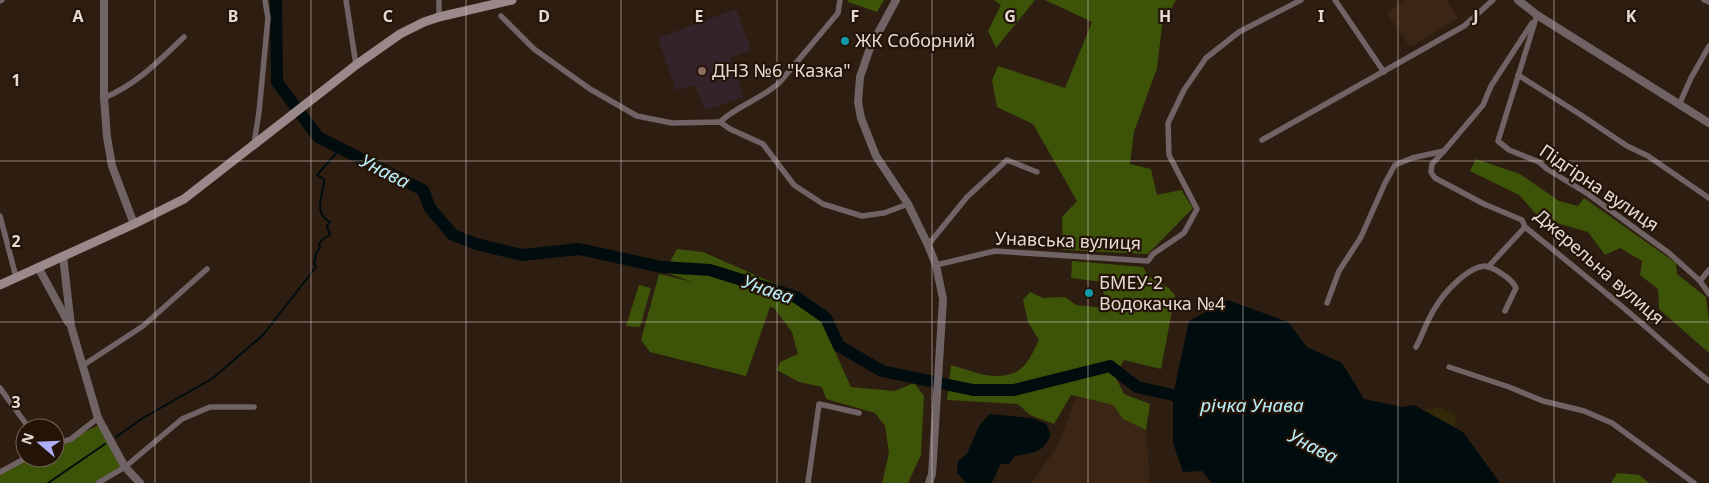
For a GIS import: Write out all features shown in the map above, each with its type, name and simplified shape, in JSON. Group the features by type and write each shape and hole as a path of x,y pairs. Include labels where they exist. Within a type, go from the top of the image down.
{"main road":[{"path":"0,285 184,199 356,64 400,34 439,17 512,0"}],"street":[{"path":"104,0 104,98 107,137 112,166 134,224"},
{"path":"254,145 268,18 265,0"},
{"path":"346,0 356,64"},
{"path":"439,0 439,17"},
{"path":"720,122 735,110 770,92 780,82 838,13 840,0"},
{"path":"896,0 870,48 860,77 858,102 861,118 876,156 908,204 928,245 936,265 943,299 932,474 929,483"},
{"name":"Унавська вулиця","path":"936,265 995,251 1148,261 1153,254 1184,233 1197,209 1169,155 1168,123 1184,90 1206,58 1232,37 1301,0"},
{"path":"1335,0 1384,72"},
{"path":"1262,140 1464,26 1493,0"},
{"path":"1518,0 1537,15 1709,123"},
{"path":"1704,0 1709,2"},
{"path":"1327,303 1339,271 1361,237 1395,165 1412,158 1444,151 1483,104 1492,86 1537,15"},
{"name":"Підгірна вулиця","path":"1537,15 1498,141 1509,150 1539,162 1546,169 1588,194 1669,254 1700,281 1709,294"},
{"path":"501,16 534,49 590,89 638,116 672,123 720,122 730,129 764,144 794,185 824,204 862,216 884,213 908,204"},
{"path":"104,98 118,92 149,71 184,37"},
{"path":"1679,105 1691,78 1709,46"},
{"path":"1518,75 1581,114 1627,146 1648,156 1709,198"},
{"name":"Джерельна вулиця","path":"1444,151 1431,167 1430,172 1433,175 1440,181 1484,204 1522,220 1525,227 1656,335 1684,362 1709,382"},
{"path":"928,245 966,197 1007,160 1037,172"},
{"path":"0,216 16,277"},
{"path":"1488,267 1525,227"},
{"path":"63,256 71,326 98,418 125,467 140,483"},
{"path":"38,267 71,326"},
{"path":"1416,347 1434,309 1453,284 1478,268 1488,267 1506,276 1515,285 1516,288 1506,311"},
{"path":"82,366 143,326 207,270"},
{"path":"1700,281 1709,270"},
{"path":"1448,367 1509,387 1543,402 1584,410 1612,423 1694,483"},
{"path":"0,388 22,418"},
{"path":"808,483 819,404 859,413"},
{"path":"98,483 125,467 182,419 210,407 254,407"},
{"path":"65,441 71,439 98,418"},
{"path":"0,472 15,464"}],"shaded area":[{"path":"1405,0 1446,0 1458,18 1410,47 1387,13"},
{"name":"ДНЗ №6 \"Казка\"","path":"736,9 751,50 730,58 744,97 705,110 695,85 676,90 658,38"},
{"path":"1076,397 1113,405 1123,419 1146,430 1150,483 1032,483 1058,445"}],"green space":[{"path":"848,0 884,0 877,12 848,2"},
{"path":"994,0 1035,0 996,48 988,31 1001,5"},
{"path":"1045,0 1176,0 1162,26 1157,68 1134,132 1130,164 1151,169 1157,195 1181,190 1193,208 1148,254 1063,250 1062,217 1077,201 1033,124 997,107 992,80 998,66 1065,88 1092,22"},
{"path":"1476,159 1520,174 1559,201 1578,206 1584,198 1676,263 1677,274 1706,297 1709,322 1709,353 1659,309 1658,289 1640,275 1642,261 1620,248 1605,255 1588,232 1560,224 1536,214 1519,195 1470,171"},
{"path":"677,249 703,252 787,289 822,323 851,387 895,391 914,383 924,396 921,455 908,483 882,483 889,453 885,426 875,413 826,399 822,387 799,382 777,370 780,362 798,354 792,332 774,308 770,307 746,376 650,352 641,340 659,274 693,282 667,273"},
{"path":"1072,261 1143,267 1150,276 1171,290 1175,295 1161,369 1124,360 1115,376 1124,394 1150,404 1146,430 1123,419 1113,405 1071,395 1054,424 1030,415 1018,404 947,400 951,365 992,376 1000,376 1020,370 1027,362 1039,340 1028,322 1023,300 1030,292 1043,298 1065,297 1076,305 1104,308 1103,282 1071,278"},
{"path":"639,285 651,288 640,327 626,326"},
{"path":"101,424 125,467 98,483 0,483 0,472 15,465 15,468 65,468 65,441"},
{"path":"1617,473 1639,475 1649,483 1611,483"}],"sand":[{"path":"1439,407 1456,415 1455,427 1423,410"}],"water":[{"name":"річка Унава","path":"1228,300 1288,322 1307,347 1342,363 1364,399 1402,407 1414,405 1463,432 1500,483 1212,483 1202,471 1183,472 1173,443 1173,395 1189,321"},
{"path":"990,414 1032,418 1046,424 1051,434 1045,445 1038,451 1015,456 1009,464 1001,464 991,483 966,483 957,473 958,461 967,454 979,426"}],"waterway":[{"name":"Унава","path":"276,0 277,82 318,137 423,190 430,208 453,235 476,244 522,255 579,249 661,267 710,270 796,297 826,318 839,346 882,371 973,390 1014,390 1110,366 1137,387 1189,400"},
{"path":"116,437 143,418 213,378 263,335 316,267 314,264 316,253 320,248 319,244 330,235 327,226 330,222 324,218 320,207 324,179 317,175 340,149"},
{"path":"48,483 105,444"}],"place":[{"name":"ЖК Соборний","path":"845,41"},
{"name":"ДНЗ №6 \"Казка\"","path":"702,71"},
{"name":"БМЕУ-2 Водокачка №4","path":"1089,293"}]}
